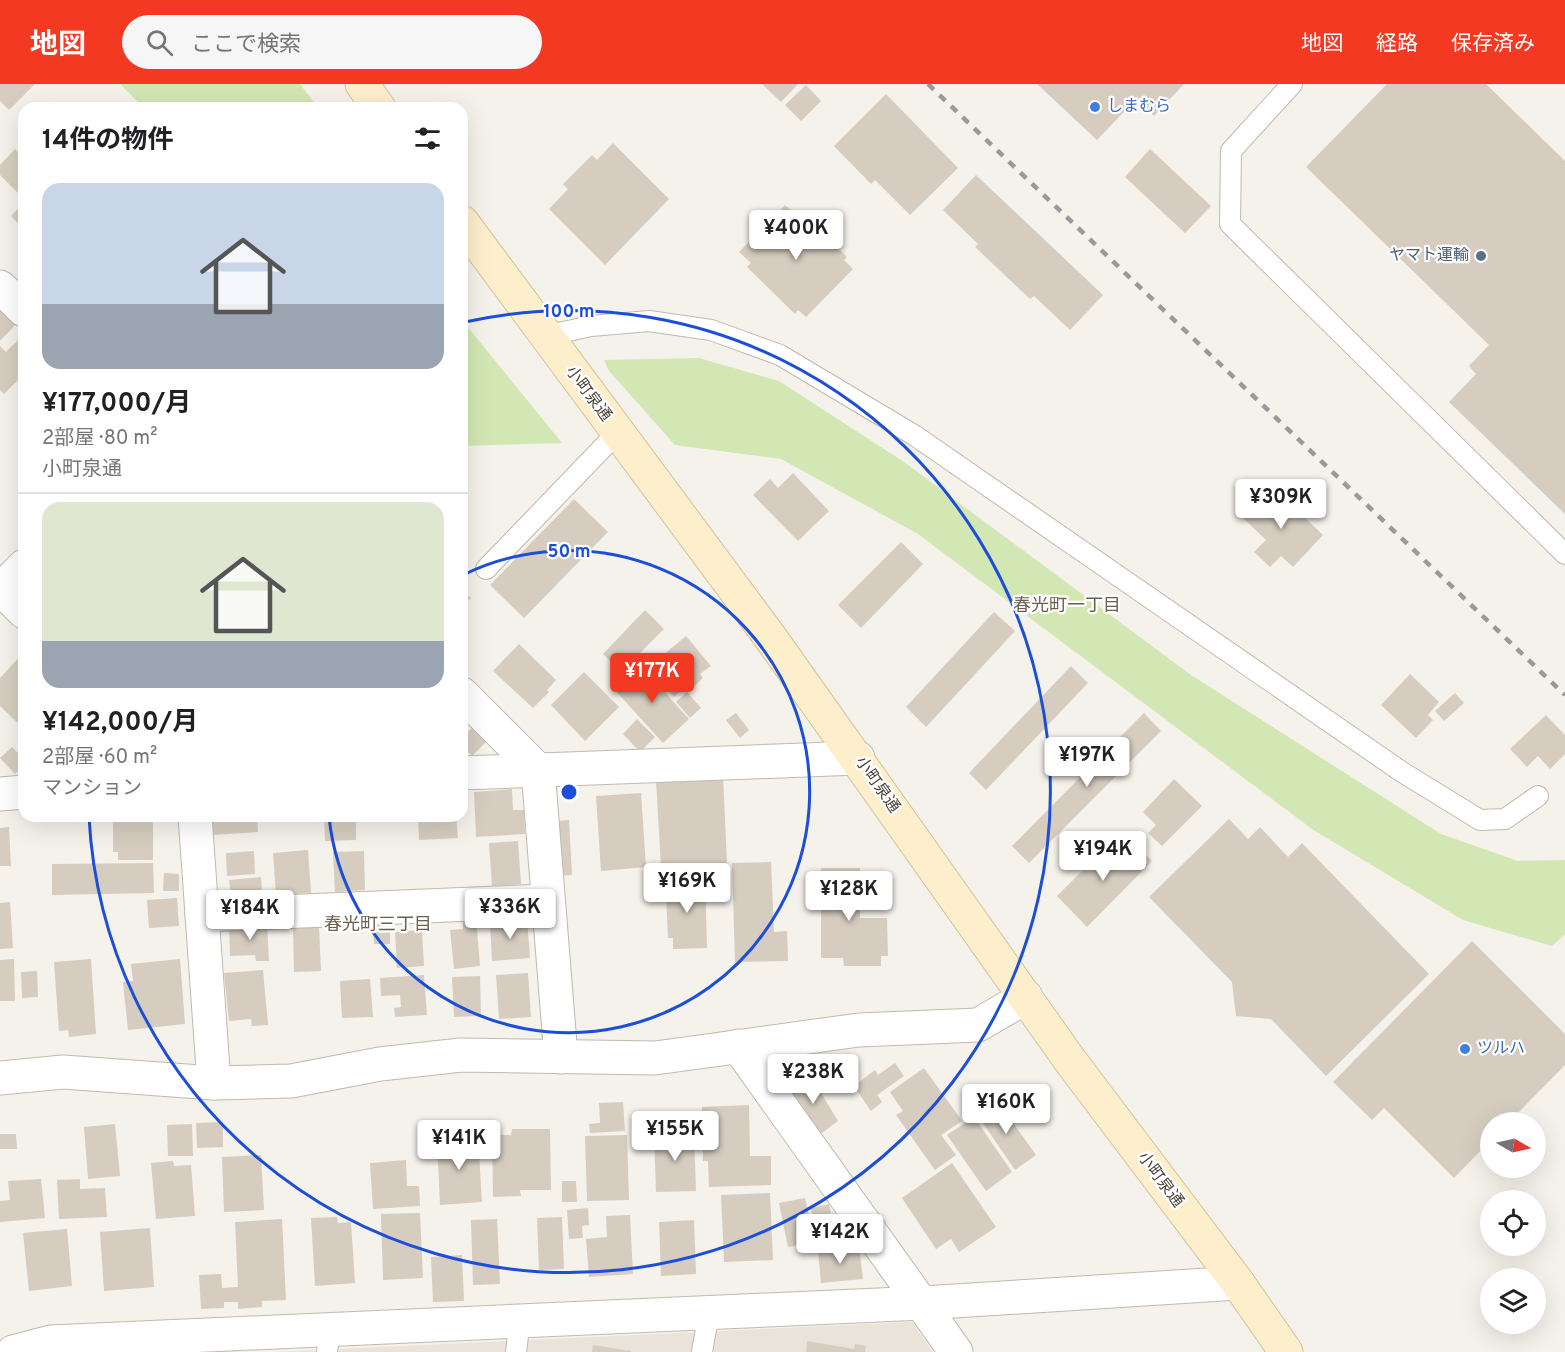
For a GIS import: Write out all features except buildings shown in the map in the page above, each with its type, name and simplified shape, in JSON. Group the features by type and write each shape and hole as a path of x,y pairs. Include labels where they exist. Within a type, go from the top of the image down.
{"street":[{"path":"362,84 375,102"},
{"name":"小町泉通","path":"468,230 858,758 1069,1059 1238,1283 1286,1352"},
{"path":"18,572 1,590 18,606"},
{"path":"468,700 538,770 561,1057"},
{"path":"468,773 858,758"},
{"path":"0,794 18,792"},
{"path":"195,822 213,1083"},
{"path":"202,915 548,901"},
{"path":"0,1078 63,1072 213,1083 291,1081 380,1064 460,1055 655,1058 859,1030 978,1025 1026,997"},
{"path":"738,1046 956,1352"},
{"path":"0,1342 11,1352 51,1342 329,1341 518,1336 709,1312 923,1303 1238,1283"}],"lane":[{"path":"1292,84 1231,151 1230,224 1565,554"},
{"path":"545,336 591,326 649,321 711,330 780,355 914,435 1402,772 1480,820 1505,819 1538,796"},
{"path":"486,569 616,433"},
{"path":"702,1352 709,1312"}],"shaded area":[{"path":"912,1322 933,1352 274,1352"}],"green space":[{"path":"120,84 300,84 314,102 138,102"},
{"path":"468,327 562,443 468,446"},
{"path":"699,358 779,381 904,462 1191,675 1441,834 1518,861 1565,860 1565,934 1552,946 1463,920 1312,829 918,534 781,459 675,445 609,371 604,360"}],"railway":[{"path":"928,84 1565,695"}],"place":[{"name":"しまむら","path":"1095,107"},
{"name":"ヤマト運輸","path":"1481,256"},
{"name":"ツルハ","path":"1465,1049"}],"district":[{"name":"春光町一丁目","path":"1067,606"},
{"name":"春光町三丁目","path":"378,925"}]}
